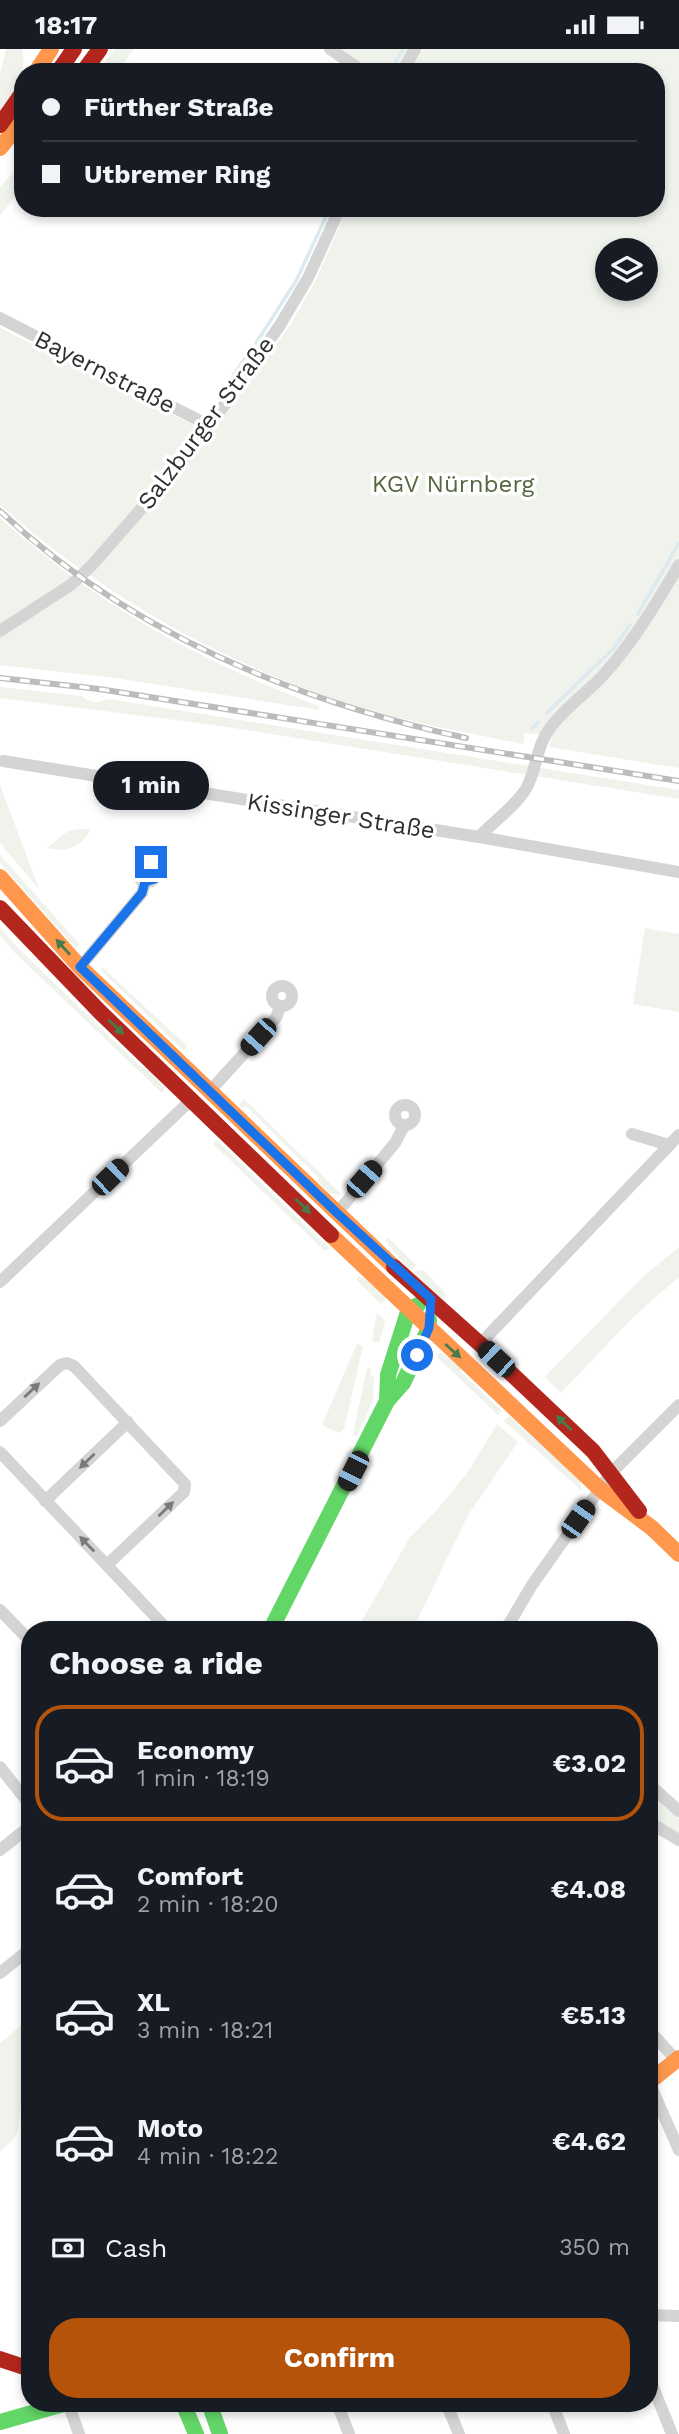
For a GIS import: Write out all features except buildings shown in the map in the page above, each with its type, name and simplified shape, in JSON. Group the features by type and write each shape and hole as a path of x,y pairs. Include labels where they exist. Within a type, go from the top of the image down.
{"main road":[{"path":"0,125 14,105"},
{"path":"0,148 14,130"},
{"path":"0,168 14,153"},
{"path":"0,877 80,967 337,1213 593,1451 652,1528"},
{"path":"0,908 100,1012 409,1309 600,1489 652,1528 679,1554"},
{"path":"387,1401 388,1375 409,1309 431,1299"},
{"path":"275,1621 387,1401 403,1383 429,1328 431,1299"},
{"path":"658,2075 678,2059"},
{"path":"0,2359 21,2366"},
{"path":"0,2422 36,2412"},
{"path":"187,2412 197,2434"},
{"path":"212,2412 220,2434"}],"street":[{"path":"330,49 351,63"},
{"name":"Salzburger Straße","path":"0,631 72,584 171,475 210,426 280,325 307,278 336,217"},
{"name":"Bayernstraße","path":"0,319 210,426"},
{"path":"479,837 522,794 533,772 542,739 568,707 605,674 628,646 679,565"},
{"name":"Kissinger Straße","path":"1,758 679,872"},
{"path":"80,967 142,893 145,882"},
{"path":"211,1091 276,1018 280,1007"},
{"path":"0,1282 191,1100"},
{"path":"337,1213 395,1143 404,1126"},
{"path":"632,1134 669,1145"},
{"path":"480,1344 679,1135"},
{"path":"0,1421 60,1365 67,1363 74,1366 185,1484 184,1492 107,1565"},
{"path":"511,1621 532,1585 611,1473 679,1405"},
{"path":"45,1501 128,1422"},
{"path":"0,1452 160,1621"},
{"path":"0,1610 21,1632"},
{"path":"0,1767 21,1794"},
{"path":"658,1792 679,1811"},
{"path":"658,1827 679,1840"},
{"path":"0,1850 21,1833"},
{"path":"0,1973 21,1956"},
{"path":"658,2038 678,2059"},
{"path":"658,2102 679,2150"},
{"path":"658,2315 679,2316"},
{"path":"658,2399 672,2434"},
{"path":"71,2412 79,2434"},
{"path":"340,2412 349,2434"},
{"path":"450,2412 459,2434"},
{"path":"555,2412 564,2434"}],"green space":[{"path":"6,49 22,49 23,63 14,63 14,90 0,113 0,74"},
{"path":"115,49 134,49 124,63 104,63"},
{"name":"KGV Nürnberg","path":"331,49 679,49 679,768 549,747 552,736 525,733 523,744 432,726 365,709 296,685 250,666 161,621 78,567 0,505 0,328 212,434 290,325 315,282 343,217 665,217 665,63 354,63"},
{"path":"14,172 14,197 0,216 0,187"},
{"path":"0,518 74,578 150,628 231,670 319,706 319,710 115,678 0,665"},
{"path":"0,687 81,696 94,702 108,699 679,790 679,799 215,725 0,698"},
{"path":"0,785 39,889 0,843"},
{"path":"91,829 83,841 73,847 47,848 68,831"},
{"path":"0,855 79,944 76,948 8,872 0,862"},
{"path":"0,927 19,949 142,1068 150,1071 165,1089 162,1093 14,952 0,935"},
{"path":"645,928 679,934 679,1012 633,1004"},
{"path":"102,967 187,1046 184,1051 101,970"},
{"path":"244,1099 342,1195 331,1194 317,1181 319,1178 246,1106 241,1108 239,1105"},
{"path":"217,1140 329,1248 325,1251 213,1144"},
{"path":"388,1238 416,1265 410,1272 386,1241"},
{"path":"679,1247 679,1277 633,1317 561,1393 545,1377 643,1277"},
{"path":"423,1270 446,1294 444,1300 412,1274"},
{"path":"359,1276 367,1279 387,1298 381,1304 356,1280"},
{"path":"377,1313 385,1321 379,1343 372,1341"},
{"path":"357,1344 363,1346 344,1429 339,1433 322,1425"},
{"path":"438,1353 461,1367 461,1372 502,1411 498,1415 437,1357"},
{"path":"367,1367 371,1369 370,1376 374,1377 373,1401 357,1436 353,1435"},
{"path":"509,1416 580,1479 582,1491 504,1421"},
{"path":"497,1424 518,1442 468,1515 417,1621 362,1621 409,1539 468,1472"},
{"path":"658,1796 679,1816 679,1835 658,1822"},
{"path":"21,2026 21,2103 18,2131 0,2152 0,2043"}],"waterway":[{"path":"395,63 403,49"},
{"path":"256,343 296,281 326,217"},
{"path":"233,376 246,357"},
{"path":"638,614 679,543"},
{"path":"547,713 614,648 630,625"},
{"path":"532,729 538,722"}],"railway":[{"path":"0,511 50,554 103,592 159,626 217,656 339,704 466,738"},
{"path":"0,678 99,689 679,781"}],"traffic: fast":[{"path":"387,1401 388,1375 409,1309 418,1305"},
{"path":"275,1621 387,1401 403,1383 429,1328 429,1320"},
{"path":"0,2422 35,2412"},
{"path":"187,2412 196,2434"},
{"path":"212,2412 220,2434"}],"traffic: slow":[{"path":"42,63 51,49"},
{"path":"0,148 14,130"},
{"path":"0,877 80,967 394,1267"},
{"path":"331,1235 600,1489 652,1528 679,1554"},
{"path":"658,2075 679,2058"}],"traffic: jam":[{"path":"64,63 74,49"},
{"path":"90,63 100,49"},
{"path":"0,125 14,105"},
{"path":"0,908 100,1012 331,1235"},
{"path":"394,1267 593,1451 639,1511"},
{"path":"0,2359 21,2366"}],"route":[{"path":"151,862 157,869 155,879 145,882 142,893 80,967 337,1213 431,1299 429,1328 417,1355"}]}
